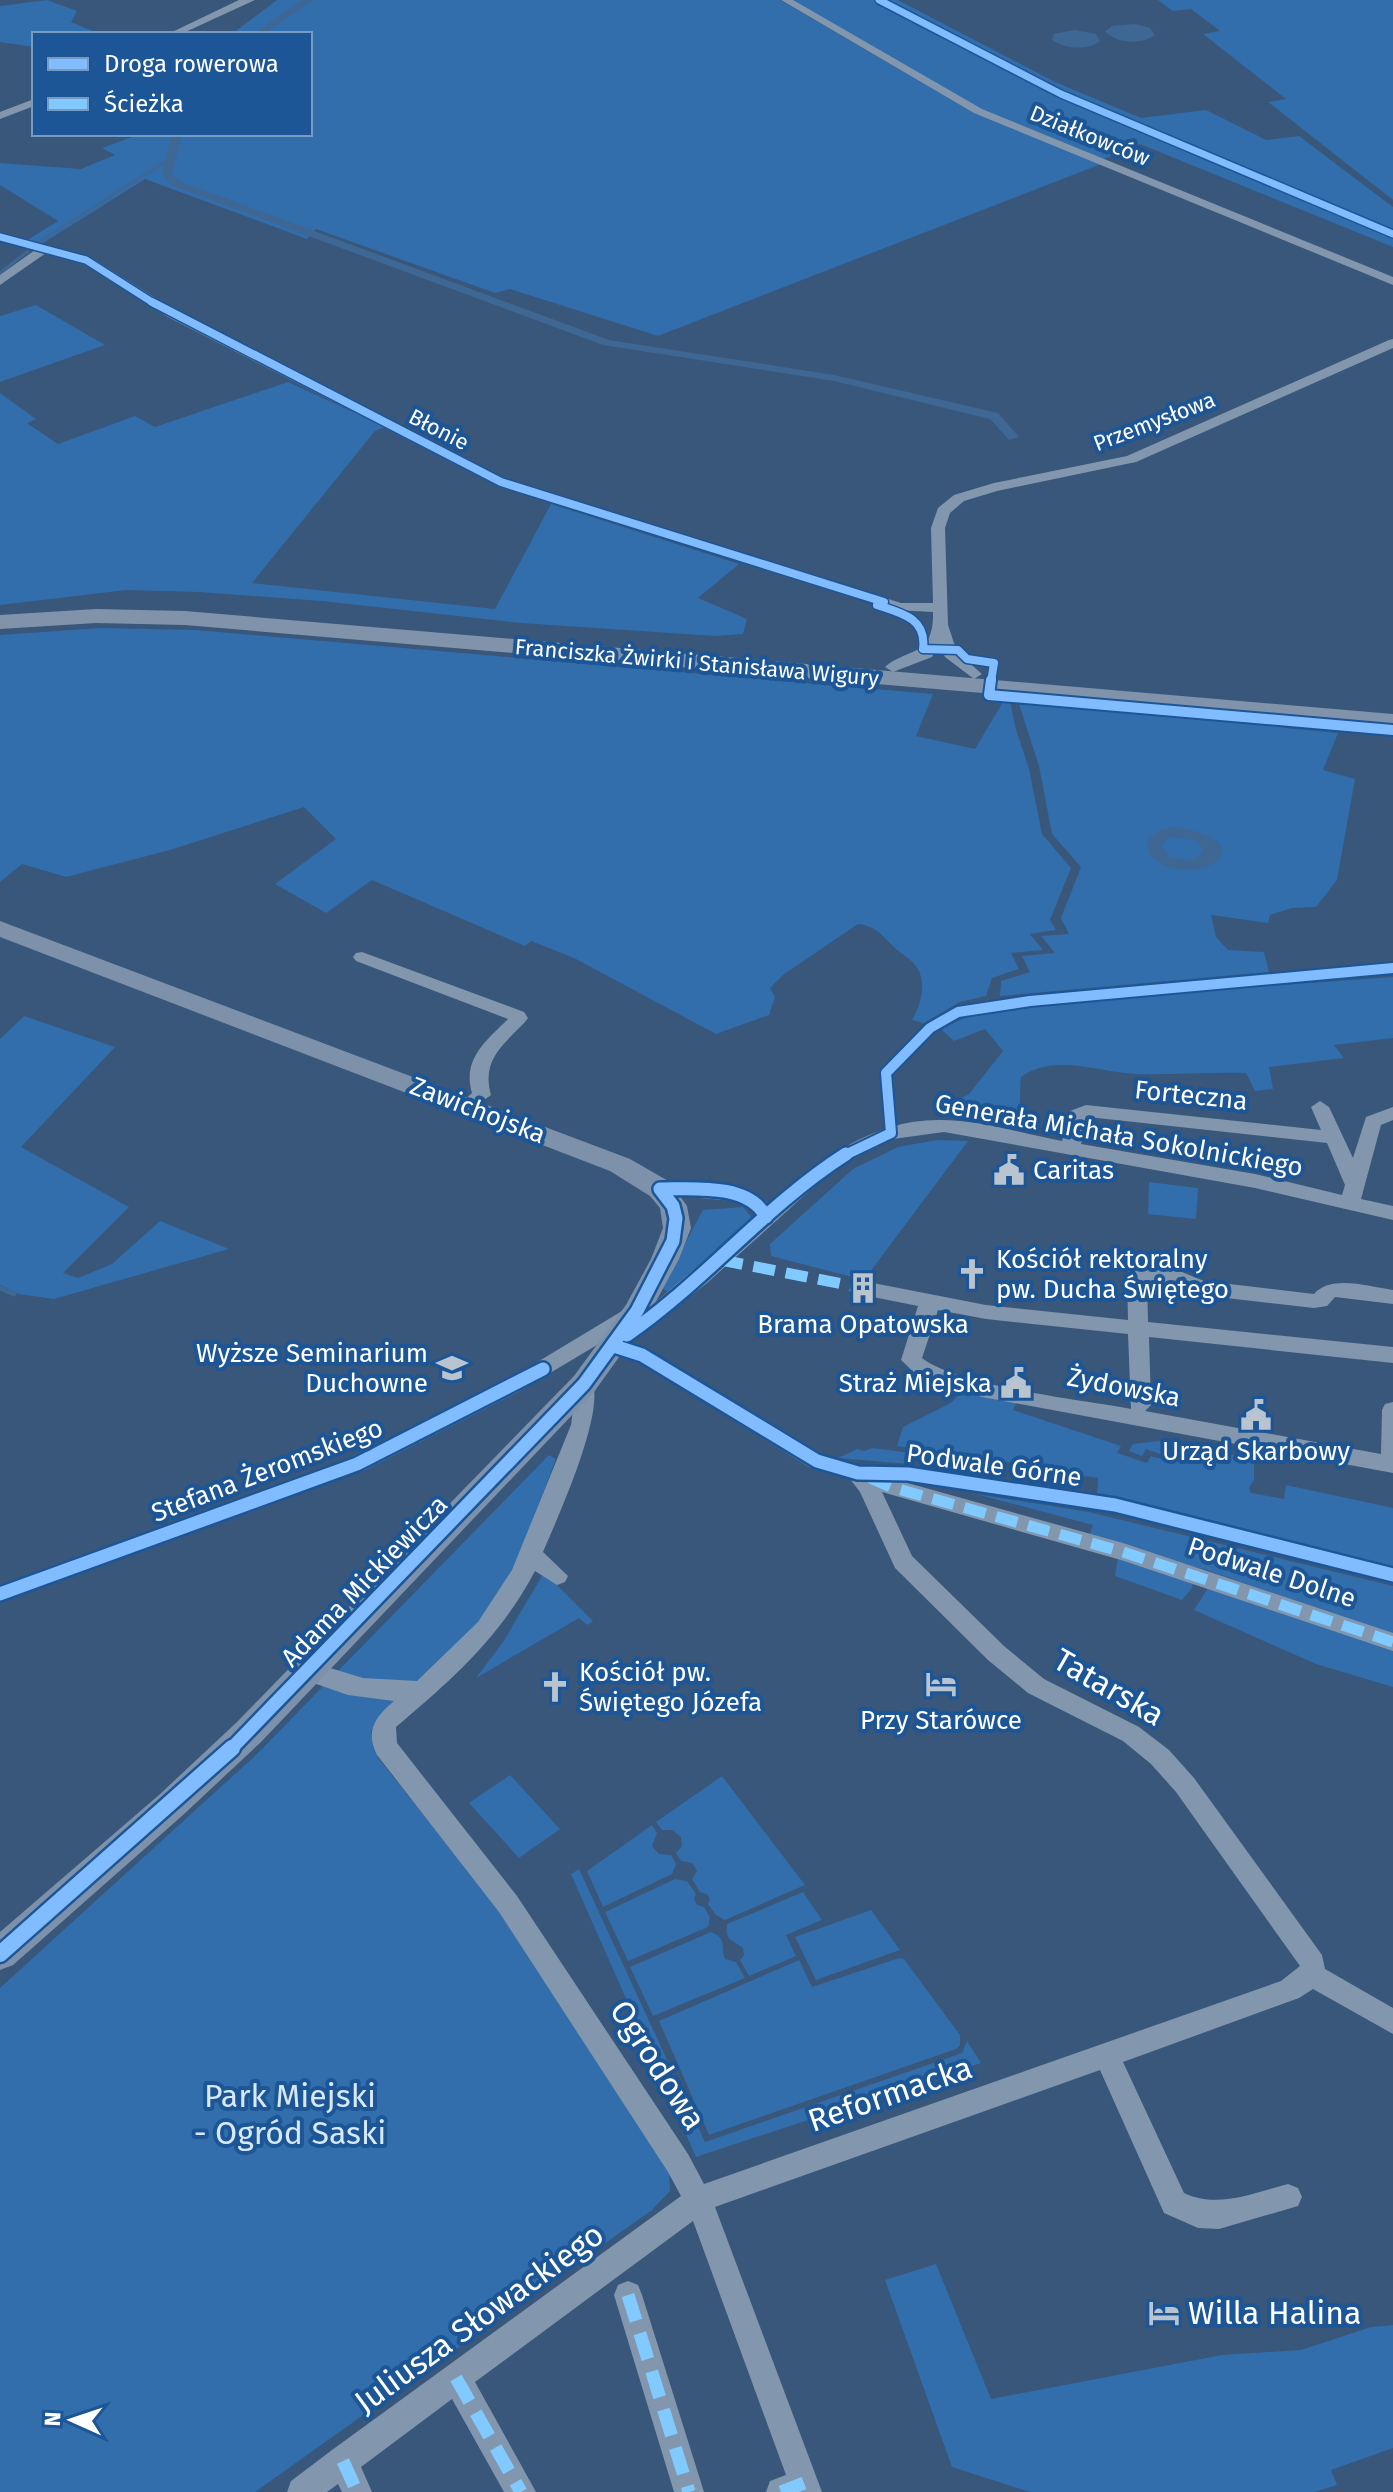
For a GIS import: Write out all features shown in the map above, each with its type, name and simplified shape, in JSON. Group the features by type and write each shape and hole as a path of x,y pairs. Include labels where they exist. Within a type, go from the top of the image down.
{"main road":[{"name":"Franciszka Żwirki i Stanisława Wigury","path":"0,610 87,604 164,606 1393,709"},
{"name":"Franciszka Żwirki i Stanisława Wigury","path":"0,622 96,616 172,617 1393,721"}],"street":[{"path":"177,32 231,5 250,0"},
{"name":"Działkowców","path":"786,0 978,111 1393,281"},
{"path":"215,3 231,5"},
{"path":"0,116 32,103"},
{"name":"Błonie","path":"0,237 97,265 172,314 501,482 900,607 940,608"},
{"path":"0,281 43,250"},
{"name":"Przemysłowa","path":"941,625 938,528 943,511 959,498 994,487 1131,459 1393,343"},
{"path":"893,667 927,654 941,625"},
{"path":"941,625 954,659 974,674"},
{"name":"Zawichojska","path":"0,928 620,1165 660,1189 708,1191 753,1199 760,1203 766,1217"},
{"path":"362,957 518,1016 478,1063 476,1082 482,1095 467,1106"},
{"path":"1320,1107 1336,1138 1353,1194"},
{"name":"Forteczna","path":"1070,1149 1077,1115 1086,1111 1336,1138"},
{"path":"1353,1194 1373,1121 1393,1113"},
{"name":"Generała Michała Sokolnickiego","path":"766,1217 845,1155 867,1142 904,1129 944,1126 1255,1181 1353,1194 1393,1213"},
{"name":"Adama Mickiewicza","path":"0,1954 171,1805 249,1732 603,1360 637,1311 665,1259 677,1228 673,1206 660,1189"},
{"path":"307,1671 339,1685 422,1691 486,1629 506,1601 531,1555 603,1360 766,1217"},
{"path":"1140,1405 1137,1274 1182,1279 1200,1288 1314,1301 1320,1301 1328,1291 1335,1290 1393,1297"},
{"path":"873,1290 986,1312 1393,1355"},
{"name":"Żydowska","path":"930,1302 911,1360 927,1373 982,1389 1392,1465"},
{"name":"Stefana Żeromskiego","path":"0,1594 357,1464 543,1369 637,1311"},
{"name":"Stefana Żeromskiego","path":"543,1369 603,1360"},
{"name":"Podwale Górne","path":"603,1360 654,1362 817,1461 858,1473 908,1474 1103,1503 1393,1575"},
{"path":"1392,1465 1393,1410"},
{"name":"Podwale Dolne","path":"858,1473 891,1487 1123,1552 1393,1642"},
{"name":"Tatarska","path":"858,1473 869,1488 903,1562 996,1653 1036,1686 1131,1734 1160,1757 1185,1785 1313,1963 1312,1975"},
{"path":"531,1555 557,1576"},
{"name":"Ogrodowa","path":"422,1691 384,1726 386,1748 508,1904 645,2112 698,2200 798,2489"},
{"path":"1312,1975 1393,2022"},
{"name":"Reformacka","path":"698,2200 1290,1990 1312,1975"},
{"path":"1106,2054 1174,2203 1198,2214 1219,2215 1288,2197"},
{"name":"Juliusza Słowackiego","path":"302,2492 698,2200"},
{"path":"628,2295 689,2492"},
{"path":"456,2378 521,2492"},
{"path":"343,2461 357,2492"}],"green space":[{"path":"47,0 77,11 71,22 95,32 32,32 32,47 0,42 0,6"},
{"path":"277,0 780,0 966,108 1101,164 658,336 510,289 495,293 316,229 307,239 145,179 40,245 24,242 58,221 0,185 0,163 81,169 115,155 102,148 135,136 312,136 312,32 235,32"},
{"path":"789,0 898,0 1055,82 1141,118 1206,110 1266,140 1299,136 1393,207 1393,247 1140,144 1104,159 995,118"},
{"path":"1158,0 1393,0 1393,200 1268,102 1286,99 1203,34 1220,31 1191,9 1173,11"},
{"path":"36,305 105,345 0,382 0,316"},
{"path":"288,382 385,427 375,431 252,583 495,609 551,504 739,564 698,598 747,619 743,634 715,636 521,623 322,601 198,592 126,590 0,605 0,393 36,419 27,423 58,444 135,416 155,427"},
{"path":"101,628 195,630 933,694 916,736 975,749 1004,700 1010,701 1029,769 1042,834 1071,868 1050,920 1056,930 1030,934 1043,950 1011,953 1019,969 992,978 986,996 960,1002 924,1023 912,1020 922,992 921,978 915,965 879,932 858,924 783,975 770,988 775,997 769,1015 716,1034 574,958 531,941 525,946 372,880 326,913 275,884 336,839 304,807 170,850 66,877 22,864 0,882 0,635"},
{"path":"1018,701 1271,723 1285,728 1338,733 1323,770 1355,779 1337,880 1316,907 1292,908 1270,915 1268,923 1211,915 1216,937 1228,950 1264,952 1269,972 1000,996 1001,981 1030,972 1022,956 1055,953 1041,936 1069,934 1061,918 1081,867 1052,834 1039,766"},
{"path":"1393,977 1393,1038 1334,1045 1344,1058 1269,1067 1273,1089 1255,1091 1246,1073 1135,1074 1062,1065 1034,1070 1021,1077 1017,1129 934,1112 969,1094 1003,1051 985,1029 954,1041 942,1030 974,1015 1032,1003"},
{"path":"24,1016 115,1047 21,1147 129,1207 63,1273 78,1278 112,1264 160,1221 229,1249 54,1299 19,1294 0,1285 0,1039"},
{"path":"937,1140 968,1141 864,1280 771,1256 770,1244 853,1169 898,1147"},
{"path":"1149,1182 1198,1188 1196,1219 1148,1214"},
{"path":"743,1207 753,1219 669,1292 661,1288 703,1210"},
{"path":"962,1391 1016,1403 1013,1410 1121,1446 1117,1453 1147,1463 1151,1456 1168,1461 1171,1458 1146,1449 1142,1456 1129,1451 1133,1444 1159,1441 1239,1456 1241,1449 1254,1451 1251,1493 1284,1499 1286,1485 1393,1508 1393,1566 1097,1496 1098,1478 1086,1476 1077,1481 1069,1479 1069,1471 897,1446 903,1427 951,1403"},
{"path":"873,1448 911,1453 909,1464 838,1458 857,1449 864,1451"},
{"name":"Park Miejski - Ogród Saski","path":"549,1455 556,1459 512,1575 485,1618 371,1731 378,1758 522,1938 669,2169 670,2191 652,2210 255,2492 0,2492 0,1988 257,1754"},
{"path":"976,1494 1089,1512 1393,1586 1393,1635 1209,1571 1089,1536 1093,1525"},
{"path":"1118,1557 1193,1581 1192,1588 1182,1600 1115,1576"},
{"path":"542,1576 548,1576 593,1621 587,1625 579,1618 476,1678 503,1642"},
{"path":"1208,1588 1393,1650 1393,1687 1316,1664 1194,1610"},
{"path":"510,1775 560,1829 519,1858 469,1803"},
{"path":"722,1776 805,1885 725,1920 716,1915 708,1904 710,1899 707,1894 700,1892 692,1879 697,1871 692,1863 681,1861 676,1853 682,1846 681,1837 672,1830 662,1830 656,1822"},
{"path":"652,1825 657,1833 652,1846 659,1854 671,1855 676,1864 672,1874 603,1907 587,1871"},
{"path":"579,1869 705,2142 962,2053 967,2041 981,2063 696,2157 571,1874"},
{"path":"675,1879 687,1881 696,1894 694,1899 697,1905 704,1907 710,1918 708,1927 628,1961 605,1912"},
{"path":"803,1892 822,1920 786,1935 796,1956 749,1976 740,1960 744,1955 743,1948 728,1937 727,1924"},
{"path":"871,1910 900,1950 816,1980 795,1937"},
{"path":"711,1932 722,1940 725,1959 736,1962 745,1978 653,2016 630,1967"},
{"path":"899,1958 904,1959 960,2035 960,2045 956,2049 709,2135 659,2021 799,1960 812,1987"},
{"path":"936,2264 991,2399 1222,2355 1301,2350 1371,2327 1393,2325 1393,2448 1331,2470 1337,2485 1315,2492 1030,2492 952,2467 885,2280"}],"shaded area":[{"path":"1135,24 1150,28 1155,35 1129,42 1116,39 1105,31 1112,26"},
{"path":"1075,30 1096,34 1100,41 1076,48 1052,40 1054,34"},
{"path":"1179,828 1210,837 1222,849 1221,856 1212,864 1193,870 1161,864 1148,850 1147,840 1161,830","holes":["1170,837 1195,840 1203,849 1191,860 1169,857 1161,845"]}],"waterway":[{"path":"262,32 308,0"},
{"path":"176,136 167,173 175,183 607,343 834,378 994,416 1013,437"},
{"path":"35,245 171,158"},
{"path":"0,273 28,251"},
{"path":"0,1288 14,1294"}],"marked path":[{"path":"721,1260 873,1290"},
{"path":"870,1478 891,1487 1123,1552 1393,1642"},
{"path":"628,2295 689,2492"},
{"path":"456,2378 521,2492"},
{"path":"343,2461 357,2492"},
{"path":"781,2492 804,2483"}],"cycle path":[{"path":"879,0 1061,94 1393,234"},
{"path":"0,237 86,260 172,314 501,482 884,602"},
{"path":"877,605 904,614 918,623 923,630 923,649 958,650 967,659 994,663 989,695 1393,730"},
{"path":"627,1335 688,1288 801,1186 844,1155 891,1133 886,1073 930,1028 958,1012 1030,1001 1393,968"},
{"path":"660,1189 737,1195 761,1207 766,1217"},
{"path":"0,1954 171,1805 249,1732 584,1384 637,1311 673,1241 676,1218 673,1206 660,1189"},
{"path":"614,1346 642,1355 817,1461 858,1473 908,1474 1115,1505 1393,1575"},
{"path":"0,1594 357,1464 543,1369"}],"place":[{"name":"Caritas","path":"1009,1170"},
{"name":"Kościół rektoralny pw. Ducha Świętego","path":"972,1274"},
{"name":"Brama Opatowska","path":"863,1288"},
{"name":"Wyższe Seminarium Duchowne","path":"452,1368"},
{"name":"Straż Miejska","path":"1016,1383"},
{"name":"Urząd Skarbowy","path":"1256,1415"},
{"name":"Przy Starówce","path":"941,1684"},
{"name":"Kościół pw. Świętego Józefa","path":"555,1687"},
{"name":"Willa Halina","path":"1164,2313"}]}
